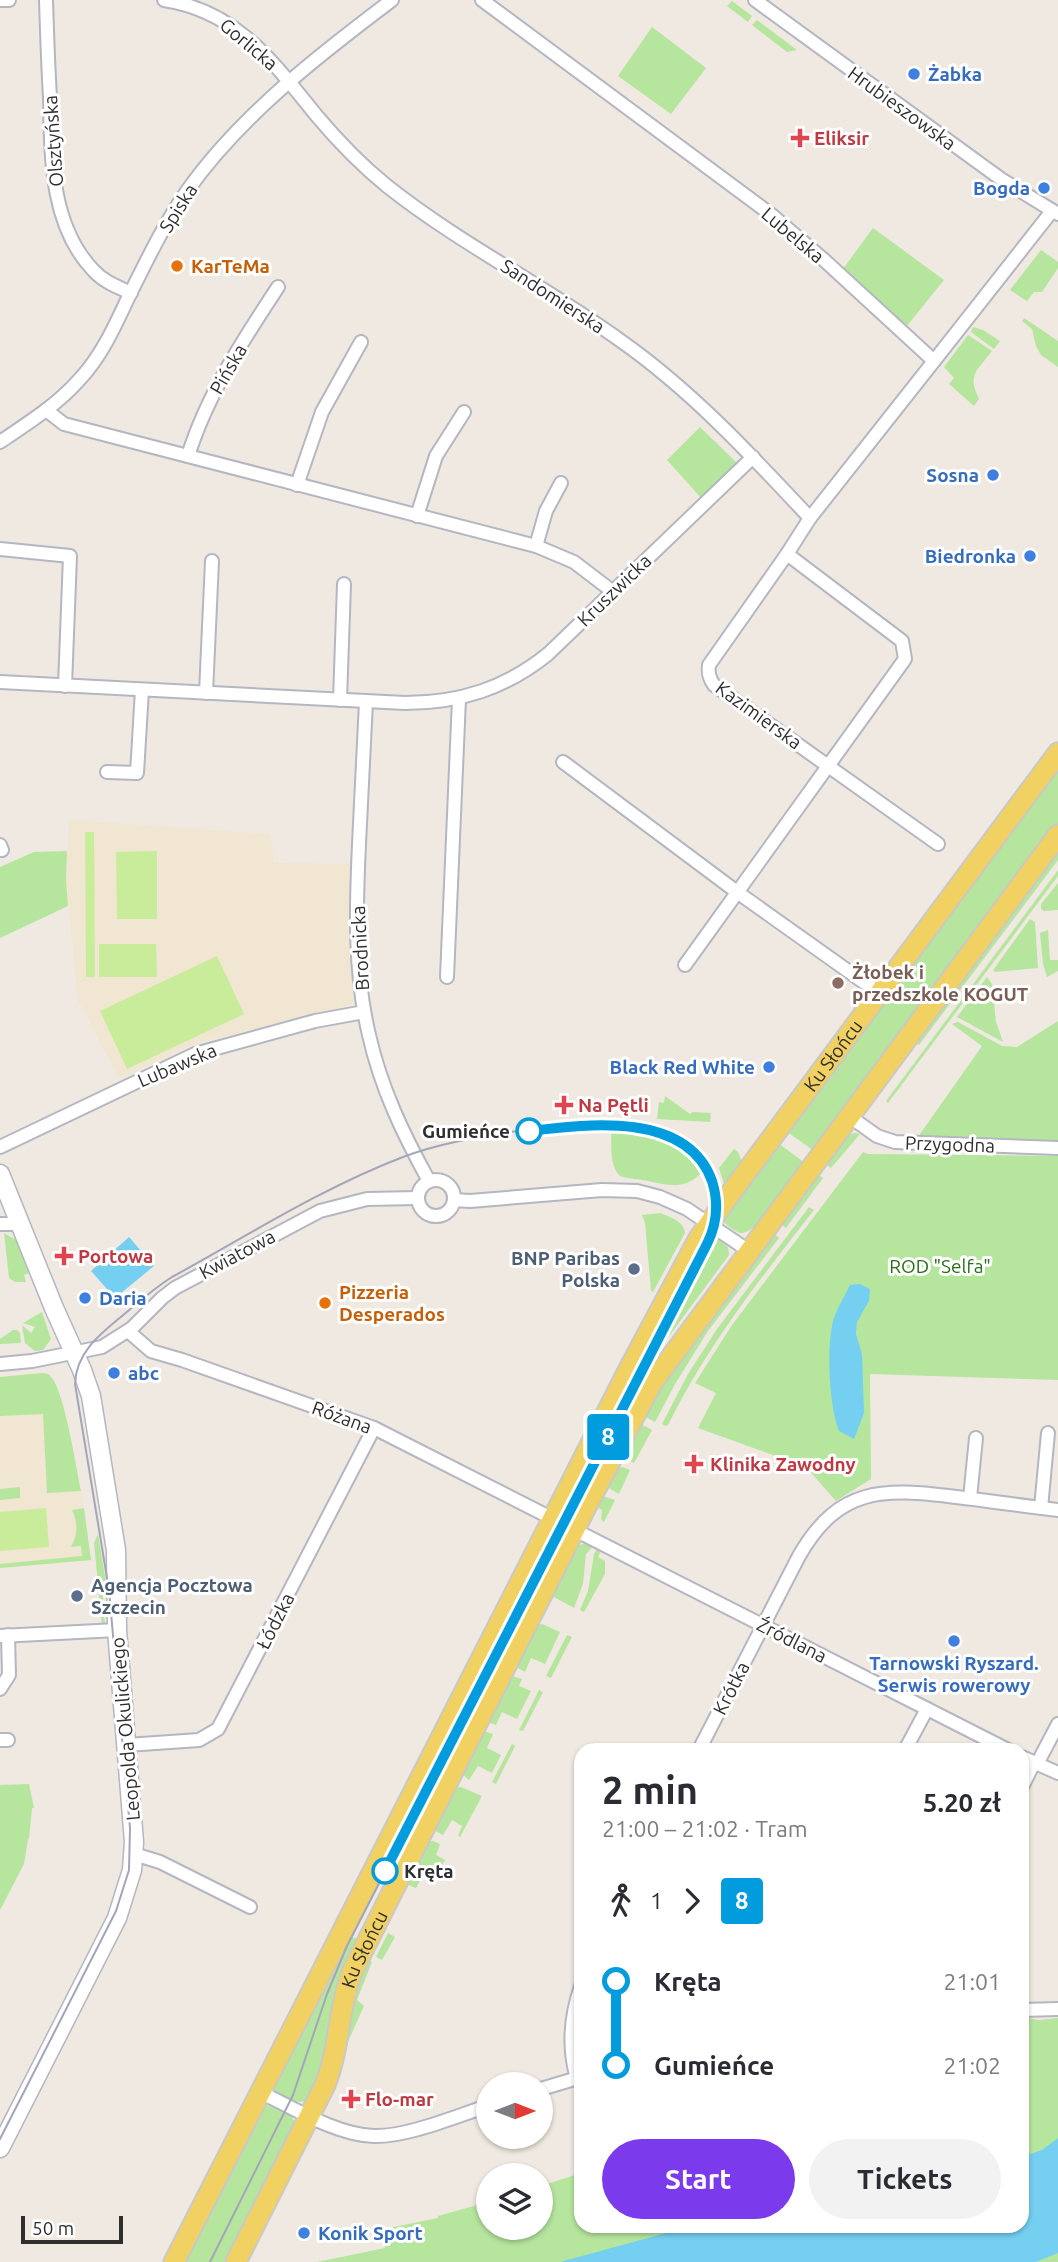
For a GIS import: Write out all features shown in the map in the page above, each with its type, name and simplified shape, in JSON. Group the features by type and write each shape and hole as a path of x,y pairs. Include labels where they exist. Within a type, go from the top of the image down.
{"main road":[{"name":"Ku Słońcu","path":"174,2262 639,1348 709,1223 1058,752"},
{"name":"Ku Słońcu","path":"236,2262 311,2116 330,2072 343,1999 353,1970 575,1529 652,1383 1058,835"}],"street":[{"path":"0,0 9,0"},
{"name":"Olsztyńska","path":"46,0 53,171 58,200 71,236 84,259 102,278 131,293"},
{"name":"Gorlicka","path":"164,0 203,4 255,44 291,82"},
{"name":"Spiska","path":"0,442 68,391 94,360 185,193 206,166 243,125 291,82 392,0"},
{"name":"Lubelska","path":"482,0 773,216 934,361"},
{"name":"Hrubieszowska","path":"755,0 1001,179 1055,213 934,361"},
{"name":"Sandomierska","path":"291,82 330,131 384,184 427,216 622,341 693,400 753,457 810,518"},
{"name":"Pińska","path":"188,456 200,420 211,398 278,287"},
{"path":"298,485 322,412 361,342"},
{"path":"810,518 934,361"},
{"path":"46,410 64,424 536,546 574,562 612,591"},
{"path":"417,516 436,456 464,412"},
{"name":"Kruszwicka","path":"0,682 366,701 423,703 458,699 495,687 534,665 753,457"},
{"path":"536,546 546,511 561,483"},
{"name":"Kazimierska","path":"810,518 788,554 709,666 708,672 714,685 938,844"},
{"path":"0,549 70,556 65,686"},
{"path":"685,965 905,659 902,641 788,554"},
{"path":"206,693 212,561"},
{"path":"340,700 344,584"},
{"path":"107,772 137,773 142,690"},
{"path":"447,977 458,699"},
{"name":"Brodnicka","path":"366,701 356,917 359,975 372,1049 387,1096 404,1136 429,1181"},
{"path":"563,762 737,892 879,993"},
{"name":"Lubawska","path":"0,1147 195,1054 315,1021 364,1012"},
{"name":"Przygodna","path":"849,1116 877,1136 895,1142 1058,1148"},
{"name":"Leopolda Okulickiego","path":"0,1174 91,1396 117,1559 117,1630 134,1854 129,1884 117,1917 0,2148"},
{"path":"440,1180 448,1184 453,1191 454,1200 449,1212 435,1217 423,1211 418,1198 422,1187 429,1181 440,1180"},
{"path":"454,1200 625,1189 665,1198 687,1209 749,1251"},
{"name":"Kwiatowa","path":"0,1364 32,1361 102,1347 128,1331 173,1289 305,1217 357,1200 418,1198"},
{"path":"0,1224 21,1224"},
{"name":"Różana","path":"128,1331 151,1351 374,1428 552,1518"},
{"name":"Łódzka","path":"127,1745 199,1740 218,1729 374,1428"},
{"path":"1041,1508 1048,1433"},
{"path":"970,1498 976,1438"},
{"name":"Krótka","path":"703,1743 806,1544 826,1519 844,1506 869,1495 919,1492 1058,1510"},
{"path":"552,1518 575,1529"},
{"name":"Źródlana","path":"575,1529 994,1743"},
{"path":"0,1689 9,1675 4,1636 117,1630"},
{"path":"909,1743 927,1709"},
{"path":"1058,1724 1031,1761 1058,1773"},
{"path":"134,1854 160,1862 250,1907"},
{"path":"1029,2010 1058,2009"},
{"path":"574,2011 574,2064"},
{"path":"553,2086 574,2080"},
{"path":"260,2092 346,2131 364,2136 381,2136 410,2130 476,2110"}],"shaded area":[{"path":"69,820 270,834 274,863 350,864 348,934 354,1004 194,1044 119,1079 78,1000 66,880"},
{"path":"48,1374 54,1381 67,1421 91,1560 0,1568 0,1377"}],"green space":[{"path":"732,1 752,16 748,22 727,6"},
{"path":"757,20 797,50 787,52 752,25"},
{"path":"652,27 706,68 671,114 618,76"},
{"path":"873,228 944,280 906,327 843,269"},
{"path":"1041,250 1058,262 1058,268 1042,292 1034,292 1027,301 1010,290"},
{"path":"1024,318 1058,341 1058,367 1041,355 1032,329 1022,321"},
{"path":"973,327 1000,341 994,349 971,332"},
{"path":"968,335 992,351 975,373 975,391 979,399 974,406 949,384 954,378 944,367"},
{"path":"700,427 739,465 703,500 667,460"},
{"path":"1058,763 1058,824 814,1151 786,1131"},
{"path":"85,832 94,832 95,977 86,977"},
{"path":"1058,849 1058,860 919,1045 914,1041"},
{"path":"67,851 68,906 0,938 0,867 34,852"},
{"path":"157,851 157,919 117,919 116,852"},
{"path":"1058,870 1058,876 888,1103 886,1101"},
{"path":"1058,883 1058,910 1044,911 1041,904"},
{"path":"1030,919 1035,922 1038,968 995,972 993,970"},
{"path":"1048,930 1050,960 1058,960 1058,971 1047,977 1040,933"},
{"path":"99,944 156,944 157,977 99,977"},
{"path":"217,956 244,1014 127,1069 100,1011"},
{"path":"987,977 992,984 996,1022 1003,1042 957,1017"},
{"path":"1058,1021 1058,1148 919,1144 920,1134 982,1046 952,1024 958,1022 1002,1046 1017,1047"},
{"path":"665,1096 690,1114 711,1113 710,1122 657,1119 659,1102 664,1103"},
{"path":"624,1131 670,1139 689,1151 703,1170 691,1181 678,1185 620,1176 613,1161 611,1132"},
{"path":"860,1134 831,1168 823,1162 842,1137"},
{"path":"778,1143 805,1163 758,1224 742,1233 737,1232 723,1222 723,1219"},
{"path":"734,1149 742,1162 725,1187 719,1168"},
{"name":"ROD \"Selfa\"","path":"863,1152 1058,1156 1058,1380 870,1374 871,1479 836,1501 806,1467 698,1428 716,1393 695,1383 732,1325"},
{"path":"815,1172 823,1178 786,1228 778,1222"},
{"path":"809,1207 814,1210 717,1340 668,1425 662,1424 688,1374 717,1329"},
{"path":"661,1213 680,1223 685,1233 653,1292 642,1215"},
{"path":"771,1231 779,1238 708,1331 655,1422 642,1415 660,1385"},
{"path":"4,1233 16,1240 29,1273 24,1275 26,1282 15,1282 9,1278"},
{"path":"715,1237 728,1247 729,1255 664,1343 581,1501 578,1499"},
{"path":"42,1312 51,1339 43,1350 35,1351 25,1343 22,1325 31,1333 35,1327 23,1323"},
{"path":"13,1330 20,1333 21,1343 0,1344 0,1339"},
{"path":"42,1373 52,1378 61,1399 81,1491 47,1493 43,1414 0,1416 0,1377"},
{"path":"639,1423 652,1430 634,1463 620,1456"},
{"path":"616,1468 630,1470 619,1494 607,1487"},
{"path":"20,1487 20,1498 0,1500 0,1489"},
{"path":"600,1495 615,1500 604,1522 601,1519 602,1510 595,1506"},
{"path":"46,1508 49,1547 0,1551 0,1512"},
{"path":"84,1508 91,1560 0,1568 0,1564 82,1556 81,1546 71,1547 76,1528 72,1510"},
{"path":"98,1534 106,1582 102,1583 105,1626 102,1626 94,1543"},
{"path":"586,1543 594,1545 586,1554 583,1584 574,1608 554,1597 553,1588 576,1546"},
{"path":"598,1547 602,1549 598,1557 605,1561 605,1574 584,1612 580,1610 588,1591 594,1554"},
{"path":"542,1624 560,1632 545,1664 531,1658 525,1672 518,1668 517,1664 536,1625"},
{"path":"567,1635 572,1637 551,1678 546,1676"},
{"path":"512,1676 522,1679 519,1686 531,1691 517,1719 502,1712 496,1725 487,1722 506,1678"},
{"path":"539,1690 543,1692 523,1731 519,1730"},
{"path":"484,1731 493,1734 487,1748 501,1755 492,1773 478,1766 469,1780 461,1773 479,1733"},
{"path":"512,1744 515,1746 496,1784 492,1782"},
{"path":"29,1784 34,1808 24,1864 0,1910 0,1785"},
{"path":"461,1787 482,1796 460,1837 458,1836 462,1826 452,1820 443,1835 434,1828 450,1789"},
{"path":"428,1841 440,1844 436,1855 445,1860 434,1880 423,1875 416,1888 407,1882"},
{"path":"388,1933 395,1937 382,1960 376,1957"},
{"path":"347,1934 359,1940 335,1996 324,2065 307,2100 294,2101 273,2091 272,2086"},
{"path":"367,1959 372,1962 357,2000 364,2006 347,2044 352,2002"},
{"path":"1029,2018 1058,2018 1058,2262 317,2262 385,2248 384,2229 476,2205 476,2240 553,2240 553,2182 574,2175 574,2233 1029,2233"},
{"path":"267,2105 290,2114 295,2122 229,2262 182,2262 262,2107"}],"water":[{"path":"129,1237 154,1266 115,1298 91,1271"},
{"path":"860,1284 870,1289 869,1301 857,1322 856,1334 862,1354 864,1413 854,1439 839,1431 836,1420 831,1393 830,1350 832,1326 837,1310 850,1285"},
{"path":"1058,2138 1058,2253 1036,2262 560,2262 666,2233 1029,2233 1029,2155 1042,2150"}],"tram line":[{"name":"8","path":"385,1871 715,1224 716,1197 708,1172 696,1154 679,1141 660,1133 618,1126 589,1125 529,1131"},
{"path":"0,2139 116,1911 129,1870 130,1828 109,1590 75,1384 80,1361 86,1351 110,1326 172,1277 285,1213 343,1183 403,1157 496,1134 571,1126 638,1129 679,1141 700,1160 708,1172 716,1199 714,1229 347,1946 327,1994 293,2095 210,2262"}],"place":[{"name":"Żabka","path":"914,74"},
{"name":"Eliksir","path":"800,138"},
{"name":"Bogda","path":"1044,188"},
{"name":"KarTeMa","path":"177,266"},
{"name":"Sosna","path":"993,475"},
{"name":"Biedronka","path":"1030,556"},
{"name":"Żłobek i przedszkole KOGUT","path":"838,983"},
{"name":"Black Red White","path":"769,1067"},
{"name":"Na Pętli","path":"564,1105"},
{"name":"Gumieńce","path":"529,1131"},
{"name":"Portowa","path":"64,1256"},
{"name":"BNP Paribas Polska","path":"634,1269"},
{"name":"Daria","path":"85,1298"},
{"name":"Pizzeria Desperados","path":"325,1303"},
{"name":"abc","path":"114,1373"},
{"name":"Klinika Zawodny","path":"694,1464"},
{"name":"Agencja Pocztowa Szczecin","path":"77,1596"},
{"name":"Tarnowski Ryszard. Serwis rowerowy","path":"954,1641"},
{"name":"Kręta","path":"385,1871"},
{"name":"Flo-mar","path":"351,2099"},
{"name":"Konik Sport","path":"304,2233"}]}
